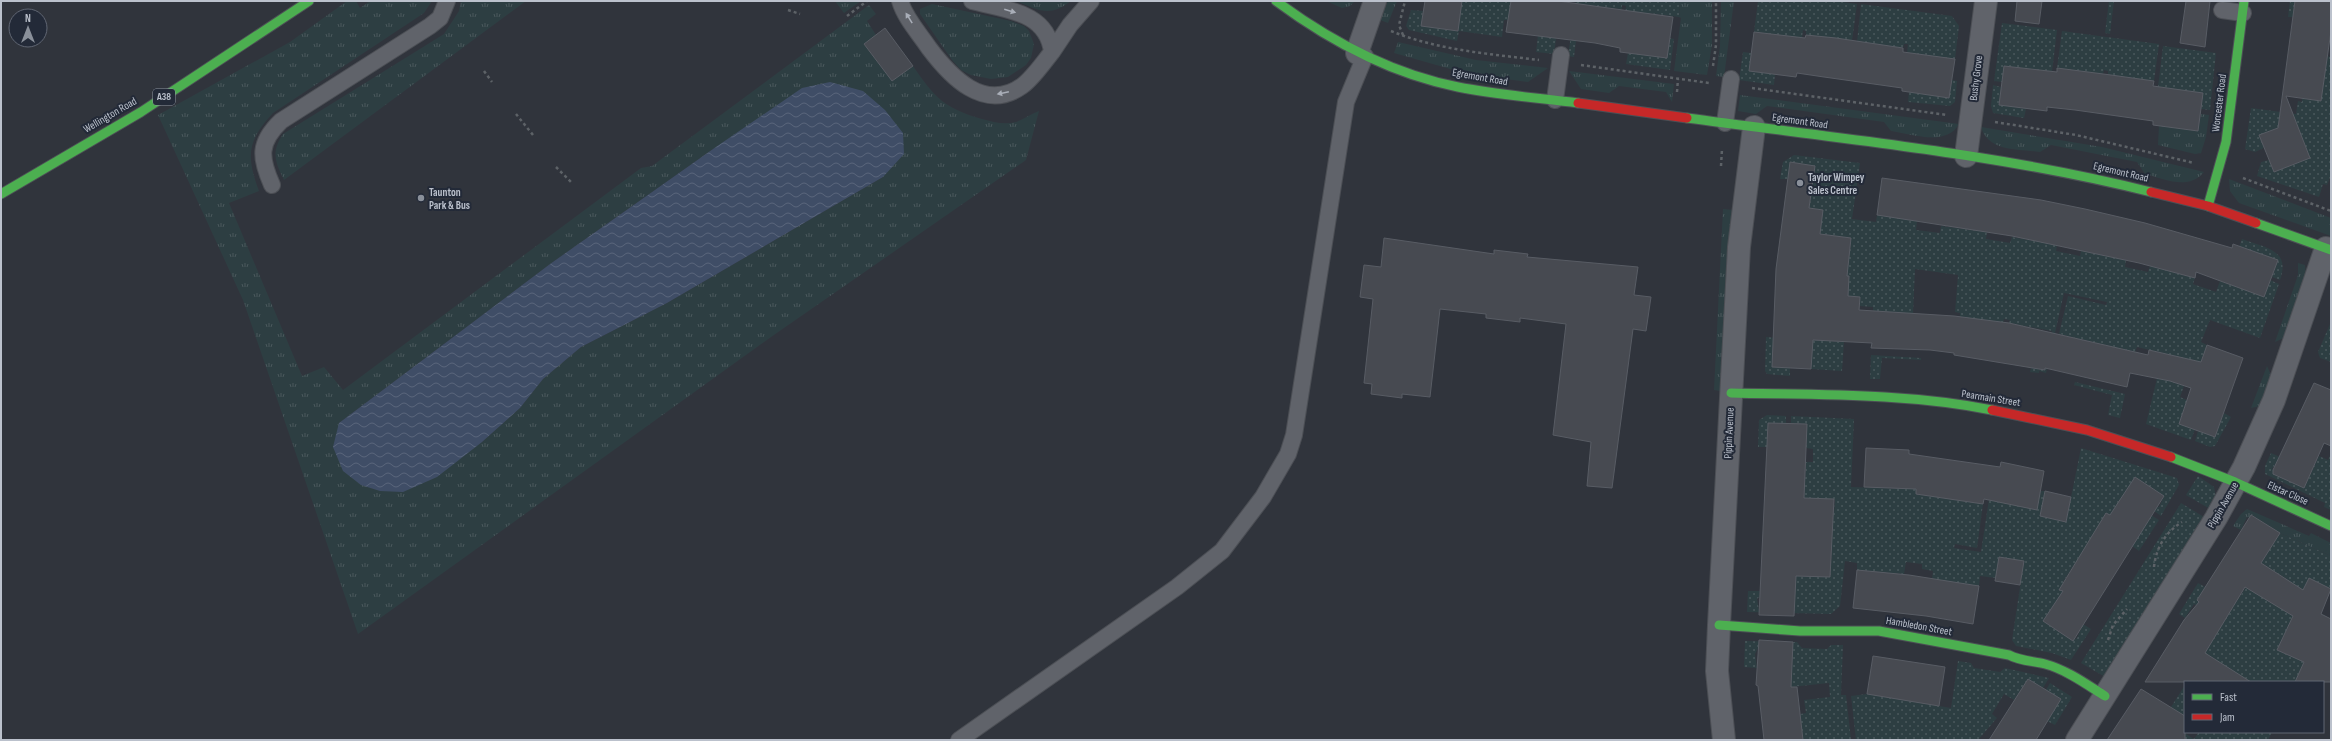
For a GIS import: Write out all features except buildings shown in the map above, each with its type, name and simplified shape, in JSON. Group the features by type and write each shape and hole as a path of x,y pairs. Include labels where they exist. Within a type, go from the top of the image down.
{"street":[{"name":"Wellington Road","path":"1,194 141,112 310,1"},
{"name":"Egremont Road","path":"1276,1 1306,24 1361,55 1423,78 1458,87 1725,122 1966,156 2084,175 2208,206 2329,249"},
{"path":"1361,55 1367,21 1375,1"},
{"name":"Bushy Grove","path":"1966,156 1986,1"},
{"name":"Worcester Road","path":"2208,206 2226,142 2243,7"},
{"name":"Pippin Avenue","path":"1724,740 1717,671 1719,625 1739,247 1754,127"},
{"name":"Pippin Avenue","path":"2077,740 2216,518 2236,482 2274,400 2329,249"},
{"name":"Pearmain Street","path":"1731,393 1900,398 1992,409 2048,420 2141,445 2236,482"},
{"name":"Elstar Close","path":"2236,482 2331,526"},
{"name":"Hambledon Street","path":"1719,625 1794,628 1800,631 1879,631 1943,642 2045,664 2068,673 2105,696"}],"lane":[{"path":"272,186 263,166 262,153 265,141 275,127 281,121 430,26 440,18 447,1"},
{"path":"900,1 907,16 943,67 967,88 999,95 1015,91 1023,86 1052,52 1070,25 1091,1"},
{"path":"972,1 1030,17 1046,31 1050,39 1052,52"},
{"path":"2222,10 2243,7"},
{"path":"959,740 1177,587 1222,551 1263,497 1288,454 1294,435 1346,102 1361,55"},
{"path":"1555,100 1560,59"},
{"path":"1725,122 1731,82"}],"path":[{"path":"847,16 867,1"},
{"path":"1403,36 1399,25 1405,1"},
{"path":"1712,68 1716,45 1716,1"},
{"path":"788,10 800,14"},
{"path":"1367,21 1403,36 1476,52 1560,59 1731,82 2076,135 2219,170 2331,211"},
{"path":"484,71 492,82"},
{"path":"516,114 533,135"},
{"path":"556,166 572,183"}],"green space":[{"path":"347,1 356,1 360,8 370,1 432,1 424,13 273,113 258,132 251,149 252,168 259,191 229,203 302,376 324,367 343,390 641,168 652,166 869,5 876,14 867,21 876,35 864,44 892,81 913,66 934,94 949,106 969,115 995,122 1016,122 1039,111 1026,160 771,337 358,634 243,300 158,115 290,42","holes":["713,149 883,177 667,303 581,347 543,379 520,408 482,442 339,423 550,264"]},
{"path":"461,1 526,1 284,180 278,168 276,157 277,146 283,134 444,34 459,11"},
{"path":"835,1 861,1 844,13"},
{"path":"1016,1 1071,1 1056,9 1044,11"},
{"path":"1326,1 1355,1 1350,6 1342,8"},
{"path":"1388,1 1397,1 1388,23 1380,20"},
{"path":"1462,1 1511,1 1508,20 1504,20 1502,37 1459,31 1457,41 1409,30 1406,26 1411,10 1423,11 1421,26 1458,31"},
{"path":"1558,1 1561,1 1554,54 1536,52 1538,35 1554,38"},
{"path":"1576,1 1680,1 1679,17 1649,13 1648,17 1625,14 1626,6 1622,5 1622,9 1578,4 1573,40 1576,41 1574,57 1568,56"},
{"path":"1680,1 1712,1 1712,45 1707,75 1674,71 1681,18 1679,17"},
{"path":"1721,1 1734,1 1724,77 1716,76 1720,46"},
{"path":"1758,1 1836,1 1857,4 1852,41 1806,35 1806,31 1803,30 1802,38 1754,32"},
{"path":"2109,1 2114,1 2110,34 2105,33"},
{"path":"2290,1 2310,1 2331,7 2295,3 2293,17 2288,17"},
{"path":"932,4 1011,21 1024,26 1029,31 1034,44 1031,58 1026,65 1008,77 991,79 971,75 961,70 952,60 920,14 920,9"},
{"path":"1861,4 1952,16 1959,26 1955,59 1907,53 1908,44 1904,44 1903,48 1857,42"},
{"path":"2002,23 2057,30 2052,72 2004,66 2002,82 1994,81"},
{"path":"2062,31 2159,44 2154,81 2108,75 2108,71 2104,70 2103,74 2057,68"},
{"path":"1670,38 1674,39 1670,70 1626,64 1628,53 1667,58"},
{"path":"1398,42 1476,60 1548,68 1528,82 1468,74 1394,53"},
{"path":"2163,46 2216,53 2210,110 2201,109 2203,93 2158,87"},
{"path":"1743,52 1751,53 1749,71 1775,74 1774,85 1739,80"},
{"path":"2327,56 2331,57 2331,175 2327,185 2323,184 2319,197 2257,176 2261,162 2269,160 2274,172 2310,158 2295,121 2259,135 2264,148 2255,152 2245,149 2251,108 2296,114 2298,101 2302,102 2302,98 2321,101"},
{"path":"1569,71 1674,84 1672,102 1666,92 1619,86 1609,93 1581,89"},
{"path":"1952,80 1957,81 1955,102 1950,106 1908,102 1909,92 1949,98"},
{"path":"1993,85 2001,87 1999,105 2026,109 2024,118 1993,113 1991,106"},
{"path":"1740,95 1959,124 1953,131 1946,135 1937,137 1918,136 1891,131 1884,122 1767,106 1756,114 1738,111"},
{"path":"2201,114 2209,115 2206,137 2201,153 2195,154 2158,145 2159,126 2198,131"},
{"path":"1981,127 2102,147 2204,172 2198,178 2191,181 2168,181 2145,174 2137,162 2051,145 2040,152 2005,148 1990,141"},
{"path":"1794,155 1860,163 1852,219 1876,222 1877,215 1917,221 1916,230 1940,233 1941,226 1987,232 1986,239 2010,243 2012,237 2057,245 2056,251 2080,256 2081,250 2126,260 2125,267 2148,272 2150,266 2195,278 2193,284 2216,292 2220,281 2264,297 2270,280 2279,284 2260,338 2210,320 2201,342 2207,345 2191,388 2184,386 2180,397 2187,400 2179,424 2195,429 2191,440 2146,424 2163,353 2137,347 2135,352 2059,334 2068,296 2106,305 2107,302 2064,293 2046,373 2039,371 2039,373 2030,372 2031,368 2045,370 2052,331 2009,323 2010,320 2004,319 2003,323 1960,317 1960,313 1955,312 1958,275 1915,269 1913,314 1873,311 1873,307 1860,306 1860,297 1847,296 1823,274 1820,248 1850,252 1851,238 1820,234 1823,210 1784,204 1785,201 1810,204 1815,166 1790,162 1788,179 1780,179 1783,162"},
{"path":"2229,179 2331,218 2331,236 2239,203 2230,191"},
{"path":"1723,209 1733,210 1728,247 1720,391 1714,390"},
{"path":"2242,239 2274,251 2279,256 2282,262 2280,280 2272,277 2278,261 2239,247"},
{"path":"2298,263 2305,265 2306,277 2286,337 2275,342 2298,275"},
{"path":"2330,324 2331,362 2320,358 2318,352"},
{"path":"1766,337 1844,342 1842,371 1811,369 1812,344 1774,342 1772,367 1790,368 1790,376 1767,374 1765,371"},
{"path":"1871,355 1921,358 1921,360 1882,358 1880,379 1870,379"},
{"path":"2267,366 2272,377 2261,406 2251,408"},
{"path":"2075,382 2125,394 2120,418 2108,415 2112,395 2074,385"},
{"path":"2224,413 2231,417 2215,446 2210,447 2195,441 2198,431 2215,437"},
{"path":"1767,415 1786,416 1786,423 1768,423 1767,447 1758,447 1759,420"},
{"path":"1791,416 1854,419 1851,487 1907,489 1909,458 1921,458 1916,494 1983,504 1977,548 1955,544 1954,548 1981,552 1994,466 2000,467 1994,501 2036,509 2040,491 2045,491 2040,516 2066,522 2081,448 2177,478 2179,485 2161,516 2154,511 2157,507 2159,507 2164,496 2135,477 2151,515 2159,520 2139,551 2132,546 2140,533 2106,513 2088,544 2116,572 2083,551 2063,582 2097,603 2092,610 2043,621 2073,640 2077,638 2083,624 2091,629 2071,660 2052,653 2016,646 2012,640 2024,561 1999,557 1996,578 1980,576 1979,586 1932,579 1933,571 1922,569 1922,564 1906,562 1904,574 1857,570 1857,563 1845,561 1840,606 1831,614 1747,612 1748,591 1760,591 1757,599 1759,610 1794,611 1796,576 1830,577 1832,550 1806,549 1808,512 1834,513 1835,500 1804,498 1806,462 1813,462 1813,449 1806,448 1807,424 1791,423"},
{"path":"2271,453 2280,457 2272,469 2274,471 2273,474 2304,488 2319,456 2328,460 2331,453 2331,510 2324,507 2325,503 2265,474 2265,466"},
{"path":"2198,476 2214,487 2216,498 2210,509 2186,495"},
{"path":"2181,503 2204,517 2105,677 2081,663"},
{"path":"2247,509 2309,536 2311,533 2331,543 2331,556 2280,533 2252,515 2249,518 2247,517 2241,530 2233,526 2241,514"},
{"path":"2280,533 2331,556 2331,589 2309,578 2297,602 2326,616 2311,649 2283,637 2277,650 2304,662 2295,681 2226,681 2205,653 2223,622 2194,604 2185,618 2179,614 2198,583 2205,587 2197,600 2226,618 2246,587 2275,605 2290,581 2261,563"},
{"path":"1745,641 1797,642 1802,648 1827,649 1831,645 1843,645 1841,695 1846,695 1851,740 1803,740 1800,714 1806,713 1804,700 1830,697 1829,683 1791,687 1793,650 1758,648 1755,654 1757,668 1744,667"},
{"path":"1958,661 1971,663 1974,668 2000,672 2005,668 2049,678 2043,688 2028,679 2014,700 2004,694 1992,714 1997,718 1978,740 1856,740 1851,696 1867,694 1951,708"},
{"path":"2050,683 2072,697 2055,725 2047,721 2061,699 2046,690"},
{"path":"2184,687 2184,715 2171,707"},
{"path":"2169,723 2194,739 2198,733 2272,733 2268,740 2158,740"}],"water":[{"path":"830,82 863,91 885,110 903,133 904,154 883,177 667,303 581,347 543,379 520,408 482,442 437,477 403,492 380,491 361,485 343,471 333,447 339,423 550,264 713,149 802,88"}],"traffic: fast":[{"path":"1,194 141,112 309,1"},
{"path":"1276,1 1297,16 1340,42 1362,54 1409,74 1473,90 1578,103"},
{"path":"2208,206 2226,142 2244,1"},
{"path":"1687,118 1979,157 2037,167 2151,192"},
{"path":"2256,223 2331,250"},
{"path":"1731,393 1862,396 1927,400 1992,410"},
{"path":"2171,457 2235,482 2331,526"},
{"path":"1719,625 1800,631 1879,631 2009,655 2022,660 2045,664 2069,674 2105,696"}],"traffic: jam":[{"path":"1578,103 1687,118"},
{"path":"2151,192 2208,206 2256,223"},
{"path":"1992,410 2087,430 2171,457"}],"place":[{"name":"Taylor Wimpey Sales Centre","path":"1800,183"},
{"name":"Taunton Park & Bus","path":"421,198"}]}
